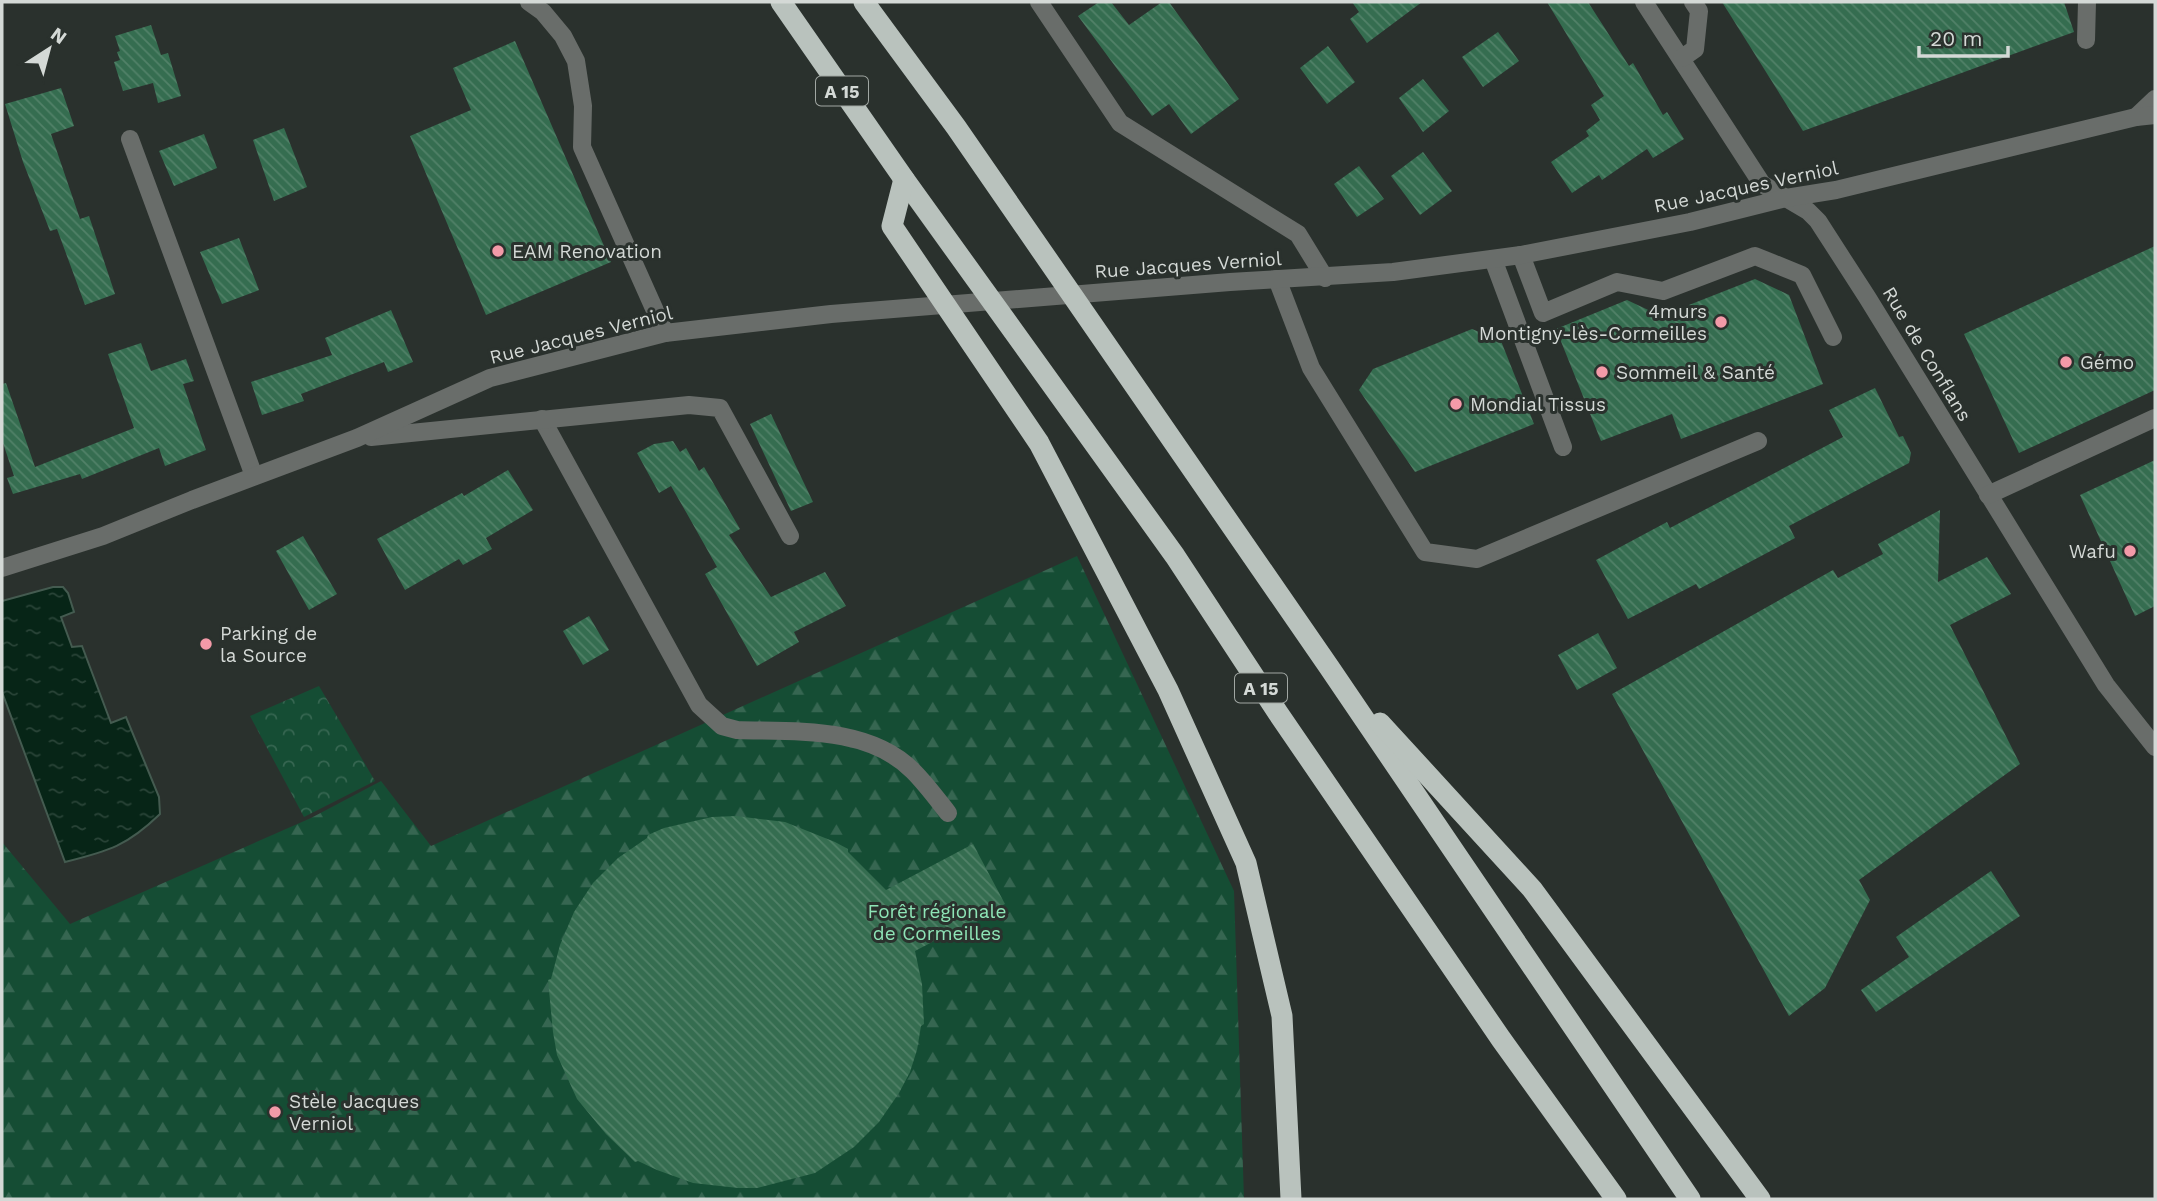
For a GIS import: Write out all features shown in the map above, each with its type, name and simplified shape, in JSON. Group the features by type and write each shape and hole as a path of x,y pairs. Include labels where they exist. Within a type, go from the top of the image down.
{"highway":[{"name":"A 15","path":"781,2 904,179 1175,556 1278,713 1485,1017 1616,1199"},
{"path":"863,2 956,127 1329,667 1690,1199"},
{"path":"904,179 892,226 1039,443 1168,690 1245,863 1282,1016 1291,1199"},
{"path":"1329,667 1532,889 1760,1199"}],"street":[{"path":"529,2 543,12 563,36 576,61 583,106 582,147 665,332"},
{"path":"1040,2 1120,123 1298,234 1325,278"},
{"name":"Rue de Conflans","path":"1644,2 1762,184 1808,211 1818,221 2106,685 2155,747"},
{"path":"1682,58 1695,49 1699,11 1693,2"},
{"path":"2086,40 2087,2"},
{"name":"Rue Jacques Verniol","path":"2136,117 2155,99"},
{"name":"Rue Jacques Verniol","path":"2,568 103,536 357,438 489,378 665,332 831,314 1230,282 1393,272 1521,255 1690,222 1786,198 1836,190 2136,117 2155,115"},
{"path":"130,139 254,476"},
{"path":"1521,255 1544,313 1617,282 1663,291 1755,256 1802,275 1833,337"},
{"path":"1493,259 1563,447"},
{"path":"1277,279 1311,368 1425,552 1477,559 1758,441"},
{"path":"357,438 690,405 720,408 790,537"},
{"path":"1988,495 2155,418"},
{"path":"542,419 699,705 722,726 737,730 834,734 878,747 912,769 948,813"}],"green space":[{"name":"Forêt régionale de Cormeilles","path":"1077,556 1234,891 1244,1199 2,1199 2,842 70,924 311,818 381,781 431,846"},
{"path":"319,686 375,781 304,817 250,716"}],"water":[{"path":"53,587 63,587 68,593 74,612 61,617 72,647 82,646 111,723 126,717 159,797 160,814 117,846 65,862 2,692 2,601"}],"building":[{"path":"1099,2 1111,2 1129,25 1162,2 1169,2 1239,99 1191,134 1169,104 1152,116 1078,16"},
{"path":"1352,2 1422,2 1367,43 1350,19 1359,12"},
{"path":"1547,2 1588,2 1629,66 1633,63 1663,115 1667,112 1684,139 1653,158 1647,149 1602,180 1599,175 1572,193 1551,162 1589,136 1586,131 1600,120 1591,105 1604,96"},
{"path":"1722,2 2064,2 2074,32 1803,131"},
{"path":"151,25 161,55 168,53 181,96 158,103 153,83 123,91 114,62 120,60 115,36"},
{"path":"1498,32 1519,61 1483,87 1462,57"},
{"path":"515,41 611,262 486,315 410,136 471,110 453,68"},
{"path":"1328,46 1355,82 1327,104 1300,68"},
{"path":"1423,79 1449,111 1423,132 1399,98"},
{"path":"61,88 74,126 51,134 80,219 89,216 115,294 85,305 57,229 50,231 23,162 5,104"},
{"path":"284,128 307,187 274,201 253,140"},
{"path":"204,134 217,168 174,186 159,151"},
{"path":"1423,152 1452,191 1420,215 1391,176"},
{"path":"1359,166 1384,199 1357,217 1334,184"},
{"path":"239,238 259,290 222,304 200,252"},
{"name":"Gémo","path":"2155,246 2155,390 2019,453 1964,334"},
{"path":"1755,279 1789,295 1823,384 1681,439 1672,414 1601,441 1556,329 1627,300 1661,316"},
{"path":"391,310 413,362 388,372 384,362 301,394 304,401 262,415 251,382 332,355 325,338"},
{"path":"1472,329 1501,341 1534,424 1415,472 1359,390 1373,369"},
{"path":"141,343 151,371 186,359 194,381 183,384 206,450 165,466 159,448 82,479 80,474 13,494 7,478 14,476 2,440 2,384 6,383 35,467 134,428 108,354"},
{"path":"1875,388 1899,437 1903,436 1911,453 1909,463 1789,526 1795,538 1699,589 1696,584 1628,619 1596,560 1667,522 1670,528 1843,437 1829,410"},
{"path":"771,414 813,502 791,511 750,424"},
{"path":"673,441 680,452 686,448 699,471 704,467 740,529 729,535 771,597 825,572 846,606 794,632 799,642 757,666 705,574 717,567 671,486 659,493 637,453 654,444"},
{"name":"Wafu","path":"2155,460 2155,606 2135,616 2080,495"},
{"path":"508,470 533,510 486,538 492,549 463,565 459,559 405,590 377,539 462,493 464,496"},
{"path":"1940,510 1938,582 1987,557 2011,594 1950,625 2020,764 1859,880 1870,900 1825,988 1789,1016 1612,694 1833,570 1838,578 1883,554 1878,544"},
{"path":"303,536 337,594 309,610 276,551"},
{"path":"589,616 609,650 583,665 563,631"},
{"path":"1598,633 1617,668 1577,690 1558,655"},
{"path":"736,816 785,822 835,842 848,849 886,890 973,844 1005,904 915,951 922,984 924,1024 921,1026 910,1072 879,1122 854,1147 815,1173 757,1188 693,1183 635,1162 606,1134 577,1099 557,1055 548,980 551,979 560,945 574,912 593,883 618,858 648,835 664,828 712,817"},
{"path":"1991,871 2020,916 1876,1012 1861,990 1909,957 1896,937"}],"place":[{"name":"EAM Renovation","path":"498,251"},
{"name":"4murs Montigny-lès-Cormeilles","path":"1721,322"},
{"name":"Gémo","path":"2066,362"},
{"name":"Sommeil & Santé","path":"1602,372"},
{"name":"Mondial Tissus","path":"1456,404"},
{"name":"Wafu","path":"2130,551"},
{"name":"Parking de la Source","path":"206,644"},
{"name":"Stèle Jacques Verniol","path":"275,1112"}]}
